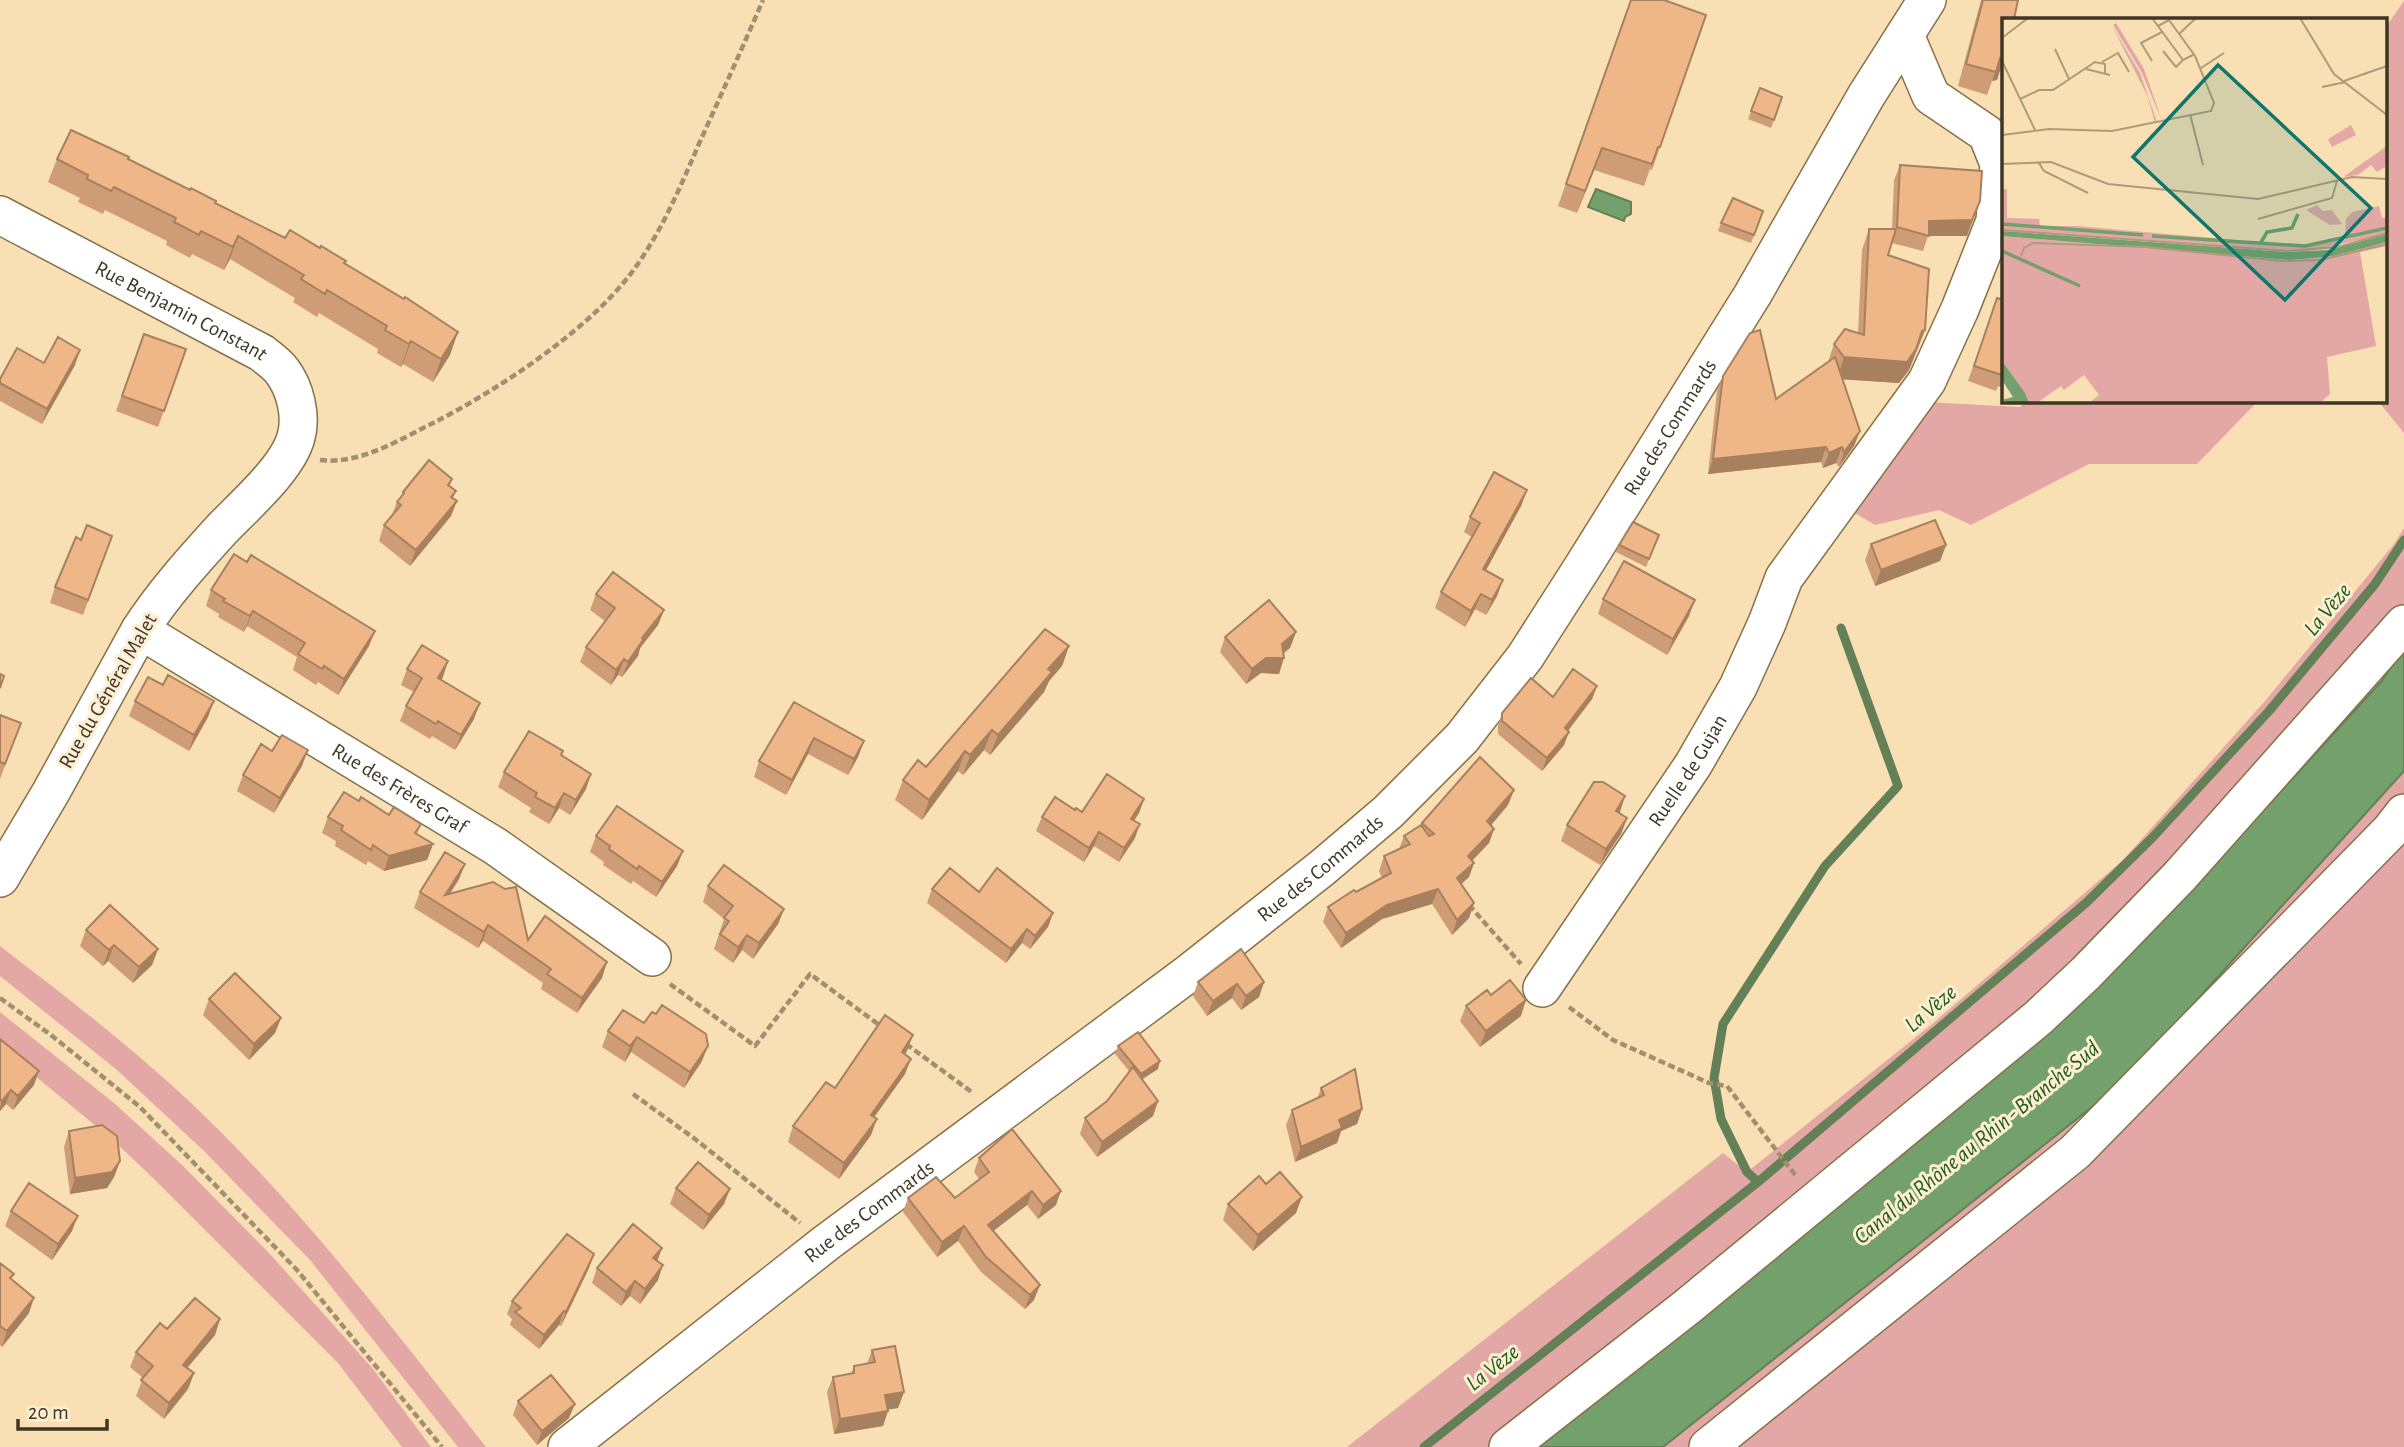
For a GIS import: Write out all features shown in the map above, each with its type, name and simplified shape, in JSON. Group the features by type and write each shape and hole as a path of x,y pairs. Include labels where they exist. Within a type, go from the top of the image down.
{"street":[{"name":"Rue des Commards","path":"566,1447 826,1243 1189,974 1388,812 1462,738 1525,657 1582,568 1753,294 1866,96 1927,0"},
{"path":"1866,96 1931,96 1905,35"},
{"name":"Ruelle de Gujan","path":"1542,988 1693,765 1738,687 1784,578 1927,381 1960,309 1995,221 1999,164 1987,134 1931,96"},
{"name":"Rue Benjamin Constant","path":"0,215 262,353 282,370 294,395 299,418 296,439 289,453"},
{"name":"Rue du Général Malet","path":"0,878 51,792 140,630 169,591 252,499 289,453"},
{"path":"1508,1447 1698,1298 2038,1018 2086,973 2179,877 2404,624"},
{"name":"Rue des Frères Graf","path":"140,630 495,846 652,957"},
{"path":"1708,1447 2075,1153 2390,831 2404,813"}],"path":[{"path":"289,453 333,461 364,454 396,442 496,387 543,355 603,306 631,274 660,230 763,0"},
{"path":"1465,900 1542,988 1613,1040 1709,1083 1727,1086 1787,1165"},
{"path":"652,957 666,980 755,1046 810,974 889,1031"},
{"path":"0,998 51,1035 140,1107 297,1270 442,1447"},
{"path":"900,1040 1001,1114"},
{"path":"633,1094 695,1139 826,1243"}],"shaded area":[{"path":"2404,1 2404,433 2379,402 2386,402 2386,27"},
{"path":"1925,402 2020,407 2025,402 2257,402 2197,464 2089,464 1971,525 1939,510 1875,525 1855,513"},
{"path":"2404,528 2404,648 2381,682 2178,903 1529,1447 1347,1447 1723,1153 1747,1172 1931,1025 2123,860 2265,701 2394,544"},
{"path":"2404,771 2404,1447 1663,1447 2121,1084"},
{"path":"0,946 143,1060 230,1141 344,1268 486,1447 458,1447 310,1260 204,1151 117,1070 0,976"},
{"path":"0,1012 114,1103 182,1165 269,1253 373,1369 431,1447 402,1447 338,1363 154,1179 114,1141 0,1047"}],"water":[{"path":"1596,189 1631,202 1631,214 1625,217 1624,221 1588,207"},
{"name":"Canal du Rhône au Rhin - Branche Sud","path":"2404,648 2404,771 2121,1084 1663,1447 1529,1447 2178,903 2381,682"}],"building":[{"path":"1631,0 1664,0 1706,15 1652,164 1602,148 1585,191 1566,184"},
{"path":"1983,0 2018,0 2014,18 2002,18 2002,58 1996,72 1966,64"},
{"path":"1760,88 1782,97 1774,120 1751,111"},
{"path":"71,130 190,190 191,188 285,238 290,230 320,248 321,246 346,261 344,263 404,299 405,297 458,332 441,359 411,341 409,344 385,330 387,326 327,290 325,294 301,279 304,275 238,236 233,247 201,231 199,235 174,222 176,218 114,187 111,191 87,179 88,175 57,159"},
{"path":"1900,165 1982,171 1980,201 1972,220 1929,221 1929,236 1897,227"},
{"path":"1733,198 1763,211 1754,235 1721,223"},
{"path":"1869,229 1896,229 1888,255 1929,269 1925,330 1922,331 1916,349 1907,362 1844,357 1834,344 1845,329 1864,335"},
{"path":"1997,298 2002,300 2002,375 1974,366"},
{"path":"1760,330 1776,399 1835,357 1860,431 1844,452 1842,447 1829,453 1826,447 1713,459 1723,376 1750,333"},
{"path":"144,334 186,349 164,411 122,396"},
{"path":"58,337 80,350 47,409 0,383 17,348 44,363"},
{"path":"429,460 452,479 448,485 456,491 451,497 457,501 416,550 384,525 401,505 397,502 403,492"},
{"path":"1494,472 1527,490 1483,569 1503,580 1492,600 1481,594 1471,611 1441,592 1480,523 1470,517"},
{"path":"1935,520 1946,545 1881,570 1871,544"},
{"path":"1633,522 1659,535 1649,559 1619,545"},
{"path":"87,525 112,536 88,600 55,587 76,537 81,540"},
{"path":"234,554 247,562 251,555 375,631 344,679 298,654 305,643 253,611 250,616 223,601 225,599 211,590"},
{"path":"1624,561 1695,600 1673,639 1603,599"},
{"path":"613,572 664,610 642,638 628,662 624,659 616,670 586,647 615,608 596,594"},
{"path":"1269,600 1296,632 1282,644 1284,658 1266,658 1252,669 1225,637"},
{"path":"1045,629 1069,646 1048,669 1052,672 998,735 992,730 970,755 965,751 929,800 903,780 918,760 926,767"},
{"path":"422,645 448,661 438,678 480,703 461,735 406,706 422,678 407,669"},
{"path":"1573,669 1597,686 1565,728 1569,732 1547,758 1502,721 1502,713 1531,678 1553,697"},
{"path":"168,675 214,701 194,735 135,701 148,677 163,685"},
{"path":"794,702 864,741 854,759 814,738 792,780 759,761"},
{"path":"0,715 21,723 5,764 0,762"},
{"path":"529,731 563,751 561,755 591,774 576,800 564,793 555,808 535,797 537,793 504,772"},
{"path":"282,735 308,750 280,798 243,775 261,744 272,751"},
{"path":"1480,757 1514,790 1487,821 1494,829 1468,856 1474,863 1457,878 1474,903 1457,920 1438,889 1387,905 1346,933 1328,907 1354,890 1356,892 1391,873 1384,856 1410,844 1404,836 1421,825 1429,836 1434,834 1422,823"},
{"path":"1107,774 1144,799 1131,819 1140,824 1124,848 1099,832 1089,848 1042,817 1055,797 1082,812"},
{"path":"1594,782 1603,782 1625,796 1616,811 1627,818 1606,849 1567,825"},
{"path":"344,792 359,801 361,797 389,815 394,807 421,824 415,833 433,844 389,856 373,845 371,850 341,830 343,826 328,817"},
{"path":"617,806 683,851 662,882 639,866 637,869 596,836"},
{"path":"445,852 465,864 445,895 493,882 505,889 516,887 528,940 545,916 607,962 582,998 547,974 551,969 488,925 484,932 420,892"},
{"path":"724,865 784,909 759,943 747,935 738,947 720,934 729,921 724,918 733,906 708,886"},
{"path":"950,868 979,892 997,868 1053,913 1035,936 1027,929 1011,949 932,889"},
{"path":"110,905 158,949 139,967 114,945 109,950 86,930"},
{"path":"1241,949 1264,982 1246,996 1237,984 1213,1001 1198,982"},
{"path":"235,973 281,1018 254,1044 209,999"},
{"path":"1510,980 1526,1000 1486,1031 1466,1006 1487,990 1491,995"},
{"path":"662,1005 706,1034 708,1046 690,1072 637,1037 630,1046 608,1031 623,1010 644,1023 652,1012 656,1014"},
{"path":"885,1015 913,1035 902,1052 911,1059 871,1115 877,1119 844,1163 793,1126 826,1082 835,1088"},
{"path":"1138,1032 1160,1061 1141,1074 1118,1046"},
{"path":"0,1039 39,1071 18,1096 11,1090 2,1101 0,1100"},
{"path":"1133,1067 1158,1101 1102,1142 1085,1118 1107,1101"},
{"path":"1355,1069 1362,1109 1339,1120 1342,1128 1301,1147 1292,1110 1324,1095 1321,1088"},
{"path":"102,1125 117,1136 120,1161 112,1172 75,1178 69,1131"},
{"path":"1012,1129 1061,1191 1043,1205 1032,1191 988,1225 1040,1285 1030,1295 986,1257 964,1226 942,1242 908,1198 936,1177 955,1198 989,1172 979,1158"},
{"path":"698,1162 730,1189 709,1215 676,1188"},
{"path":"1280,1172 1302,1197 1258,1235 1228,1204 1259,1176 1266,1184"},
{"path":"29,1183 78,1216 58,1244 11,1211"},
{"path":"633,1224 662,1248 653,1258 663,1265 645,1289 635,1281 626,1292 597,1268"},
{"path":"567,1234 594,1254 566,1312 564,1311 544,1335 515,1312 521,1308 512,1301"},
{"path":"0,1263 14,1274 10,1278 34,1298 7,1331 0,1326"},
{"path":"195,1298 220,1319 183,1365 194,1373 169,1403 141,1380 153,1366 136,1352 160,1323 167,1329"},
{"path":"895,1346 904,1392 885,1395 888,1411 840,1419 833,1377 854,1373 854,1366 875,1362 872,1350"},
{"path":"551,1375 575,1404 542,1431 518,1401"}],"waterway":[{"name":"La Vèze","path":"1424,1447 1758,1182 2087,902 2153,837 2269,711 2375,584 2404,540"},
{"path":"1758,1182 1747,1172 1721,1119 1714,1078 1723,1024 1825,866 1898,786 1841,628"}]}
